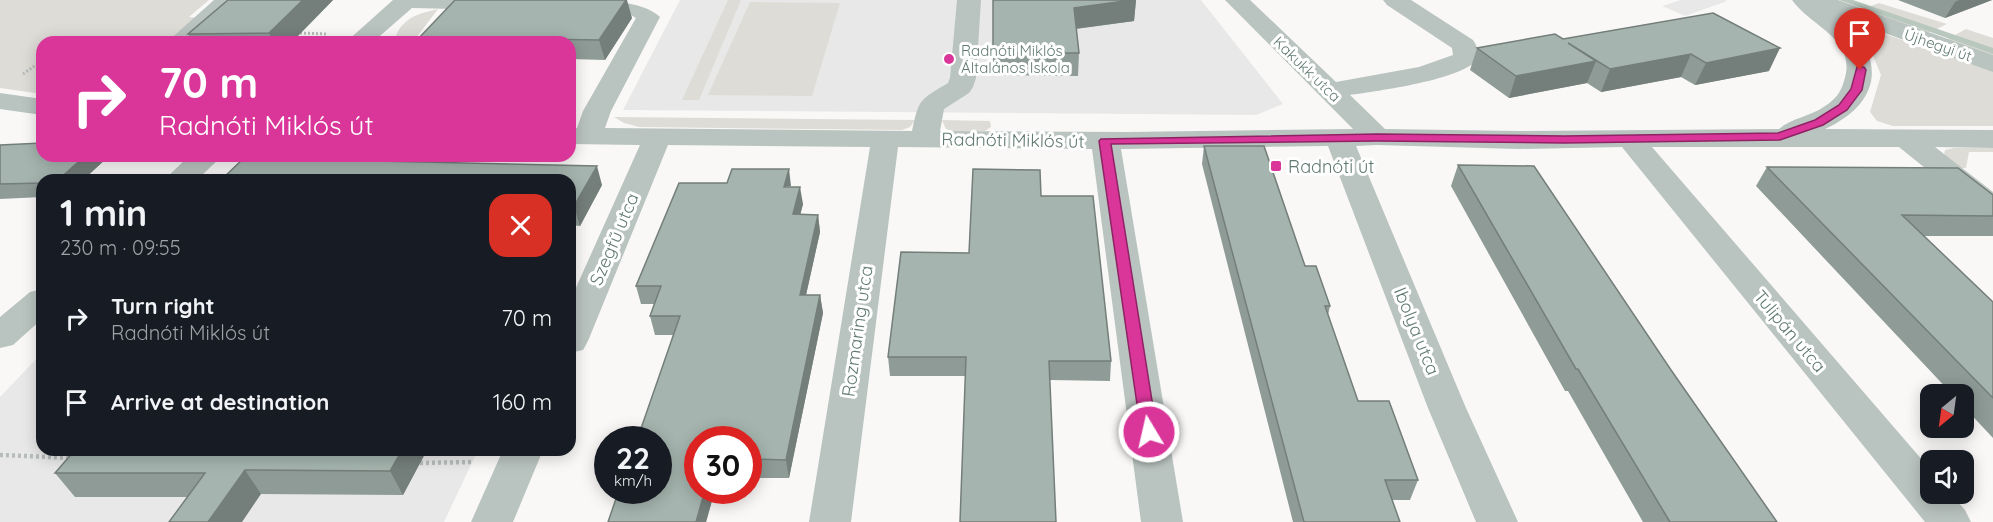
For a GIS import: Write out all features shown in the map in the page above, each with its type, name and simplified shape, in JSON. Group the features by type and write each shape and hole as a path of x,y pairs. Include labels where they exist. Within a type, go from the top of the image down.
{"street":[{"path":"186,36 228,0"},
{"path":"924,139 931,105 960,87 963,78 969,0"},
{"name":"Kakukk utca","path":"1238,0 1377,137"},
{"path":"1328,91 1436,70 1455,65 1466,58 1464,45 1449,33 1395,0"},
{"name":"Radnóti Miklós út","path":"1780,136 1819,122 1843,107 1856,90 1860,70 1851,42 1804,0"},
{"name":"Újhegyi út","path":"1816,0 1993,64"},
{"path":"365,36 402,5 516,3"},
{"path":"563,4 630,6 638,8 648,17 597,111 579,136"},
{"path":"387,36 402,5"},
{"path":"0,101 36,106"},
{"name":"Radnóti Miklós út","path":"579,136 1105,141 1377,137 1631,140 1780,136 1993,139"},
{"name":"Szegfű utca","path":"576,327 658,136"},
{"name":"Ibolya utca","path":"1339,138 1447,408 1497,522"},
{"path":"1907,139 1993,207"},
{"name":"Rozmaring utca","path":"830,522 885,140"},
{"name":"Tulipán utca","path":"1631,140 1950,522"},
{"path":"1105,141 1162,522"},
{"path":"186,174 200,162"},
{"path":"0,336 36,305"},
{"path":"492,522 521,456"}],"path":[{"path":"0,455 83,458"},
{"path":"420,463 521,456"}],"shaded area":[{"path":"0,0 209,0 189,17 199,18 179,36 36,36 36,93 0,88"},
{"name":"Radnóti Miklós Általános Iskola","path":"680,0 1201,0 1283,104 1256,115 623,110"},
{"path":"728,0 741,0 699,100 682,100"},
{"path":"1681,0 1727,1 1685,16 1662,6"},
{"path":"750,2 840,3 812,96 708,95"},
{"path":"1879,3 1947,24 1926,34 1859,11"},
{"path":"438,9 418,36 396,36 405,23 423,13"},
{"path":"1848,22 1993,70 1993,126 1893,126 1877,121 1870,112 1881,75 1868,44 1847,24"},
{"path":"1966,29 1993,38 1993,56 1946,40"},
{"path":"614,117 915,120 910,127 902,130 639,127 624,123"},
{"path":"942,120 990,121 991,127 985,131 950,131 946,129"},
{"path":"1993,148 1993,152 1969,152 1966,168 1956,168 1944,154 1945,150"},
{"path":"36,359 36,456 475,456 444,522 0,522 0,397"}],"building":[{"path":"228,0 303,0 269,33 188,34"},
{"path":"455,0 626,0 599,40 576,40 576,36 421,36"},
{"path":"993,0 1132,0 1074,8 1079,53 993,53"},
{"path":"1713,13 1780,48 1706,63 1691,54 1610,69 1568,43 1596,61 1516,76 1477,48 1555,34 1563,39"},
{"path":"36,143 36,162 78,162 65,174 36,174 36,183 0,184 0,145"},
{"path":"1204,146 1264,146 1305,266 1316,266 1330,306 1325,306 1358,401 1389,401 1418,480 1385,480 1400,522 1304,522"},
{"path":"240,162 420,162 597,166 576,203 576,174 227,174"},
{"path":"1458,165 1534,166 1671,370 1777,522 1670,522 1576,369"},
{"path":"1767,167 1958,168 1993,195 1993,216 1902,215 1993,302 1993,398"},
{"path":"732,169 789,169 784,187 800,187 793,214 818,215 800,295 820,295 786,460 762,459 762,426 684,426 684,504 701,504 696,522 608,522 614,504 672,504 672,426 642,426 680,316 650,316 661,286 636,286 679,183 727,183"},
{"path":"973,169 1040,170 1041,196 1093,196 1111,361 1049,361 1056,522 960,522 966,357 888,357 901,252 969,253"},
{"path":"70,456 399,456 390,471 245,470 208,522 169,522 205,473 55,473"}],"waterway":[{"path":"1844,0 1993,51"}],"place":[{"name":"Radnóti Miklós Általános Iskola","path":"949,59"},
{"name":"Radnóti út","path":"1276,166"}],"route":[{"path":"1149,432 1105,141 1377,137 1564,140 1780,136 1819,122 1843,107 1856,90 1860,70"}]}
